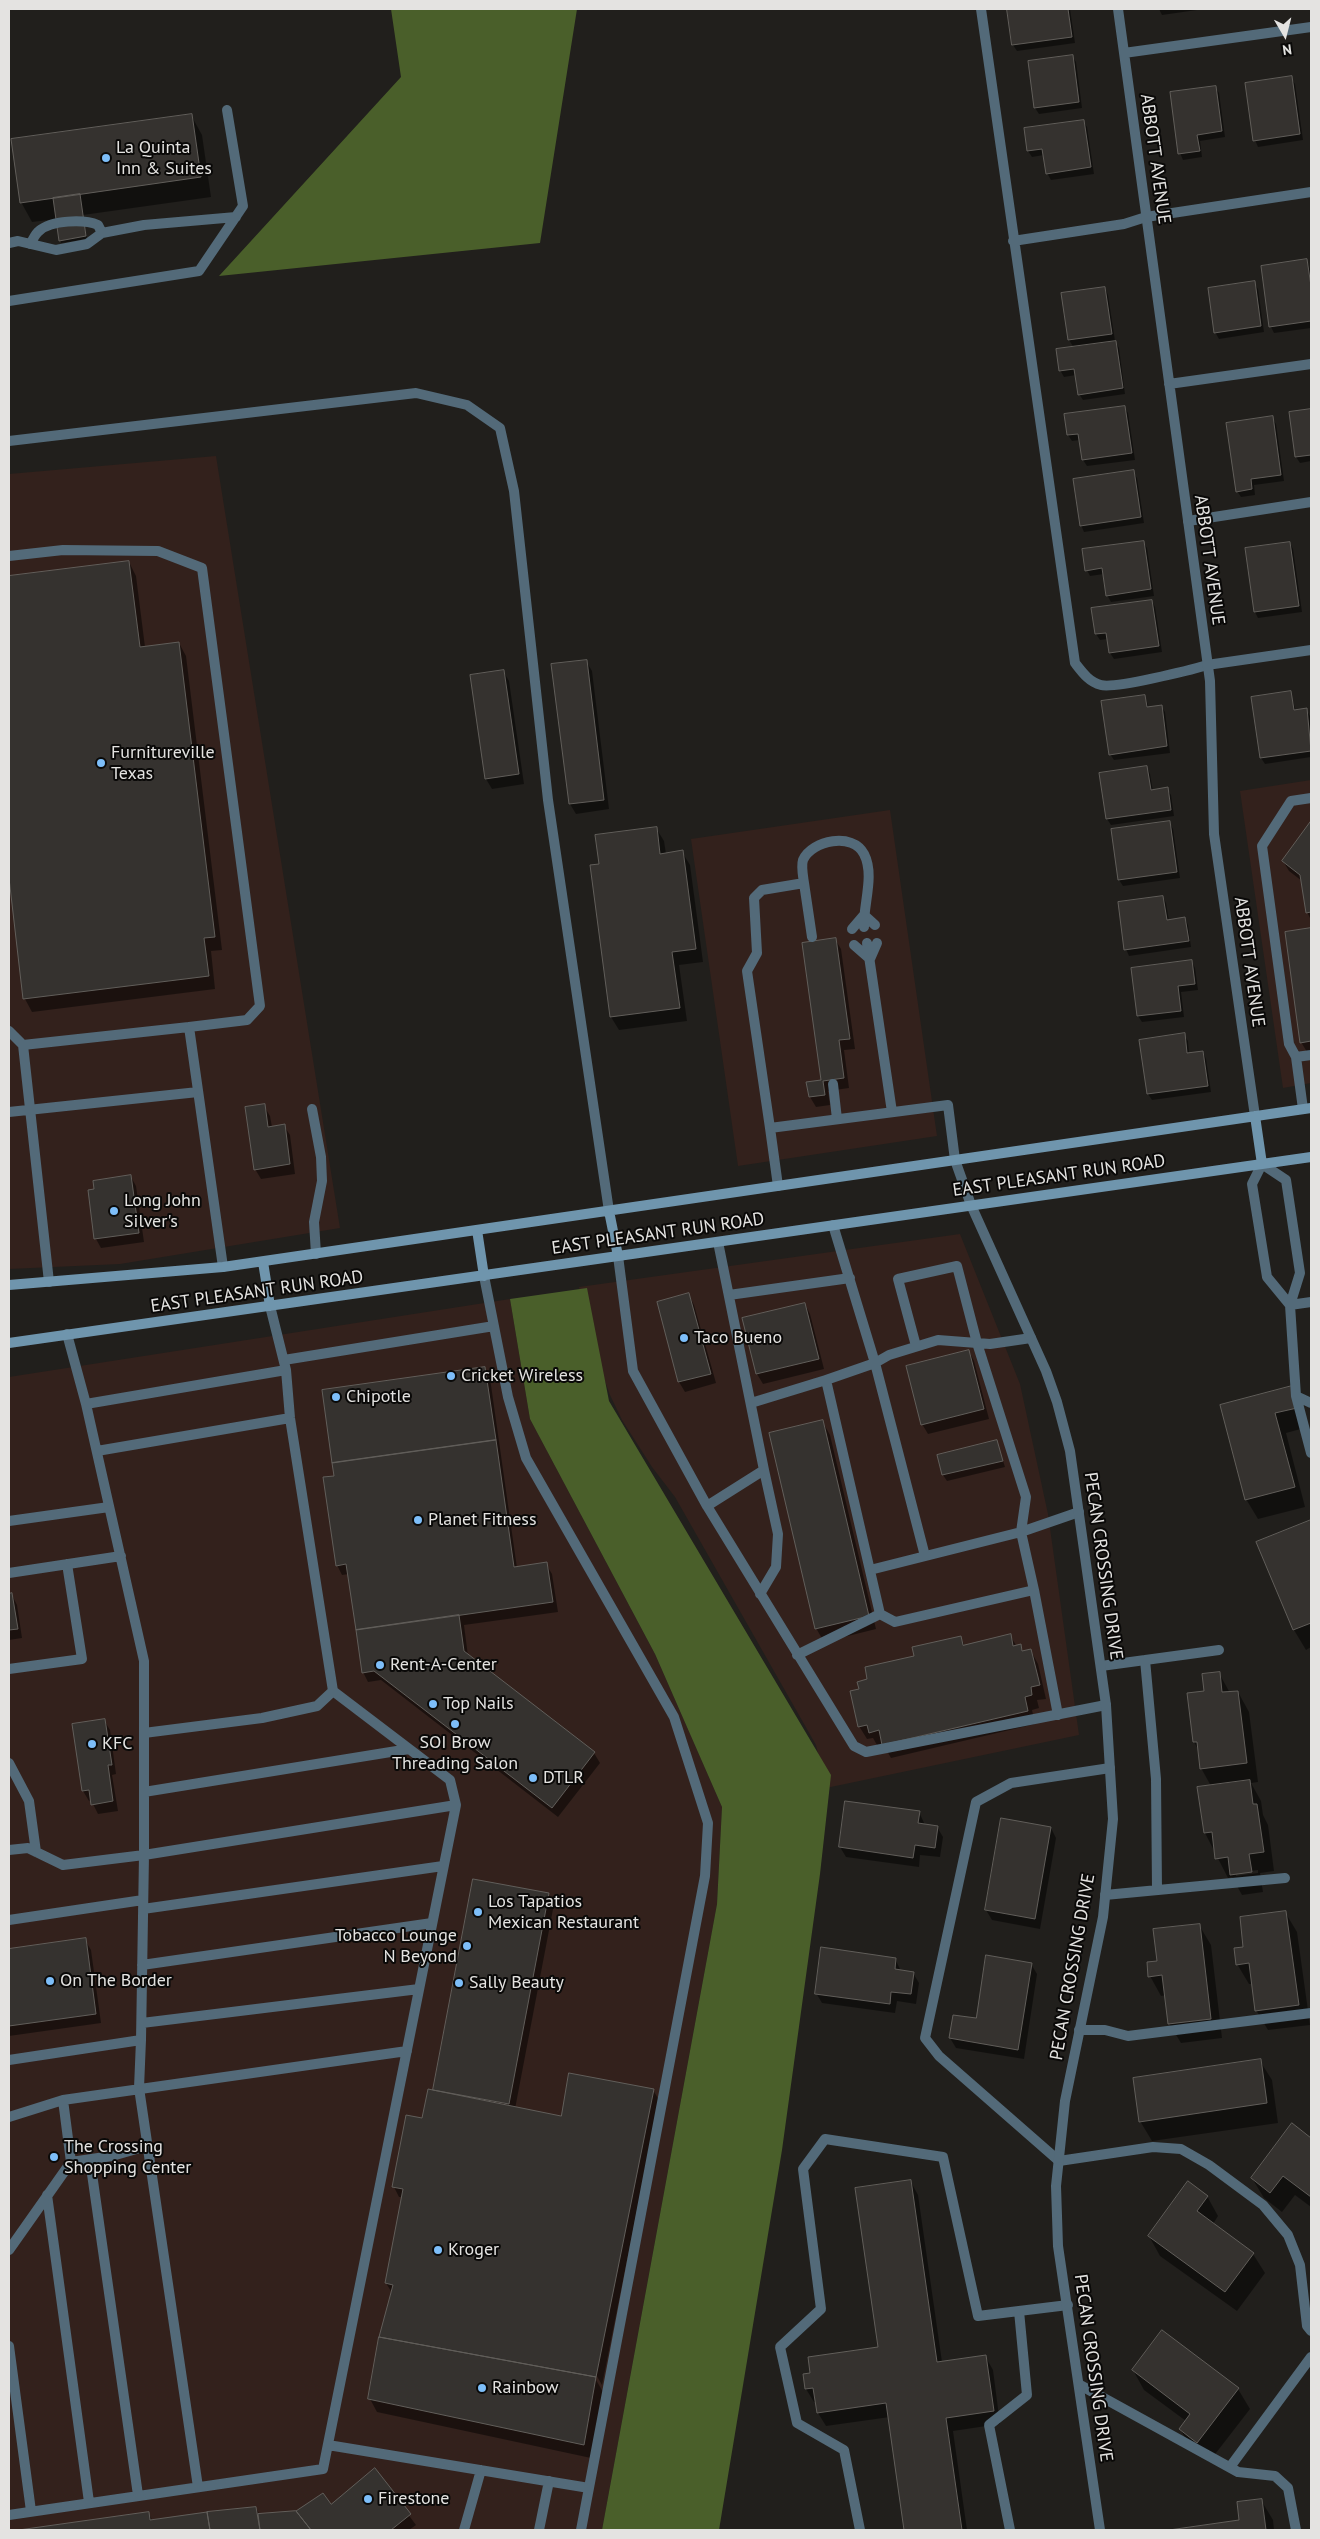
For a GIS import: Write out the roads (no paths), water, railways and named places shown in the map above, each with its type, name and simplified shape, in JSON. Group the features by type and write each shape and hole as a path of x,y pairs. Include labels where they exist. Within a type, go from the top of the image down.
{"main road":[{"name":"EAST PLEASANT RUN ROAD","path":"9,1285 263,1262 1307,1108"},
{"path":"1255,1116 1262,1164"},
{"name":"EAST PLEASANT RUN ROAD","path":"9,1343 1311,1157"},
{"path":"609,1211 618,1256"},
{"path":"477,1230 484,1276"},
{"path":"263,1262 270,1306"}],"street":[{"path":"981,9 1075,663 1087,678 1102,686 1177,674 1207,665 1311,650"},
{"name":"ABBOTT AVENUE","path":"1118,9 1207,665 1214,834 1255,1116"},
{"path":"1124,53 1311,27"},
{"path":"9,301 198,272 243,206 227,110"},
{"path":"1013,241 1124,224 1146,217 1311,192"},
{"path":"9,243 18,241 56,250 87,244 102,233 144,225 236,217"},
{"path":"30,244 39,231 49,225 90,221 98,225 102,233"},
{"path":"1169,384 1311,364"},
{"path":"9,441 416,393 467,405 500,428 514,491 548,800 609,1211"},
{"path":"1188,520 1311,502"},
{"path":"9,556 63,550 158,551 202,568 260,1006 247,1020 23,1045"},
{"path":"1307,1108 1296,1057 1289,1044 1262,846 1291,801 1311,798"},
{"path":"812,937 802,862 809,850 824,843 841,841 857,845 864,854 868,867 864,915 870,926"},
{"path":"778,1186 747,971 757,953 754,898 762,890 804,883"},
{"path":"852,929 864,915"},
{"path":"770,1128 892,1112 870,959 872,943"},
{"path":"854,945 870,959"},
{"path":"189,1027 222,1267"},
{"path":"9,1031 23,1045 50,1282"},
{"path":"1296,1057 1311,1055"},
{"path":"832,1084 837,1119"},
{"path":"9,1112 198,1092"},
{"name":"PECAN CROSSING DRIVE","path":"892,1112 948,1105 955,1160 971,1205 1046,1371 1070,1451 1079,1512 1106,1705 1113,1819 1105,1895 1065,2101 1056,2186 1058,2246 1100,2530"},
{"path":"312,1109 321,1157 322,1181 314,1222 316,1254"},
{"path":"1290,1306 1267,1277 1252,1184 1262,1164 1286,1180 1300,1273 1290,1306 1296,1396 1311,1452"},
{"path":"833,1225 876,1363 925,1556"},
{"path":"718,1242 778,1534 776,1567 760,1594"},
{"path":"618,1256 633,1371 706,1506 854,1746 866,1752 1106,1705"},
{"path":"916,1346 898,1279 957,1266 977,1343 1026,1497 1021,1532 1058,1715"},
{"path":"484,1276 508,1397 526,1458 674,1717 708,1823 705,1876 581,2530"},
{"path":"729,1295 850,1278"},
{"path":"1290,1306 1311,1302"},
{"path":"9,2515 323,2469 456,1805 450,1780 333,1691 290,1418 285,1365 270,1306"},
{"path":"86,1404 494,1326"},
{"path":"67,1334 86,1404 144,1661 144,1855 142,2024 139,2088 198,2487"},
{"path":"751,1403 826,1380 876,1363 888,1355 938,1340 990,1344 1032,1338"},
{"path":"826,1380 880,1614 895,1622 1034,1590"},
{"path":"1296,1396 1311,1404"},
{"path":"97,1451 290,1418"},
{"path":"706,1506 764,1470"},
{"path":"9,1521 110,1507"},
{"path":"870,1570 1021,1532 1079,1512"},
{"path":"9,1573 121,1556"},
{"path":"9,1669 82,1659 67,1564"},
{"path":"797,1655 880,1614"},
{"path":"1101,1666 1219,1650"},
{"path":"1145,1660 1156,1779 1157,1890"},
{"path":"144,1733 262,1718 318,1706 333,1691"},
{"path":"144,1792 409,1749"},
{"path":"9,1763 29,1800 36,1852"},
{"path":"1110,1768 1011,1783 976,1802 925,2038 939,2056 1059,2161 1153,2148 1181,2149 1208,2165 1263,2205 1288,2235 1300,2265 1307,2326 1311,2332"},
{"path":"9,1850 28,1848 63,1865 144,1855 456,1805"},
{"path":"9,1920 143,1905 443,1866"},
{"path":"1105,1895 1285,1878"},
{"path":"142,1965 432,1923"},
{"path":"142,2024 418,1989"},
{"path":"1079,2030 1105,2030 1128,2036 1311,2013"},
{"path":"9,2060 141,2040"},
{"path":"9,2117 14,2113 63,2100 406,2051"},
{"path":"63,2100 72,2162"},
{"path":"860,2530 844,2450 797,2423 780,2347 821,2310 803,2169 825,2139 943,2157 978,2316 1068,2305"},
{"path":"9,2250 46,2195 72,2162 90,2160 147,2146"},
{"path":"90,2160 138,2495"},
{"path":"46,2195 89,2502"},
{"path":"1010,2530 989,2425 1028,2395 1019,2311"},
{"path":"9,2346 31,2511"},
{"path":"1230,2467 1311,2357"},
{"path":"1080,2385 1230,2467 1252,2474 1275,2476 1288,2488 1296,2530"},
{"path":"328,2445 589,2488"},
{"path":"464,2530 481,2470"},
{"path":"540,2530 549,2481"}],"place":[{"name":"La Quinta Inn & Suites","path":"106,158"},
{"name":"Furnitureville Texas","path":"101,763"},
{"name":"Long John Silver's","path":"114,1211"},
{"name":"Taco Bueno","path":"684,1338"},
{"name":"Cricket Wireless","path":"451,1376"},
{"name":"Chipotle","path":"336,1397"},
{"name":"Planet Fitness","path":"418,1520"},
{"name":"Rent-A-Center","path":"380,1665"},
{"name":"Top Nails","path":"433,1704"},
{"name":"SOI Brow Threading Salon","path":"455,1724"},
{"name":"KFC","path":"92,1744"},
{"name":"DTLR","path":"533,1778"},
{"name":"Los Tapatios Mexican Restaurant","path":"478,1912"},
{"name":"Tobacco Lounge N Beyond","path":"467,1946"},
{"name":"On The Border","path":"50,1981"},
{"name":"Sally Beauty","path":"459,1983"},
{"name":"The Crossing Shopping Center","path":"54,2157"},
{"name":"Kroger","path":"438,2250"},
{"name":"Rainbow","path":"482,2388"},
{"name":"Firestone","path":"368,2499"}]}
